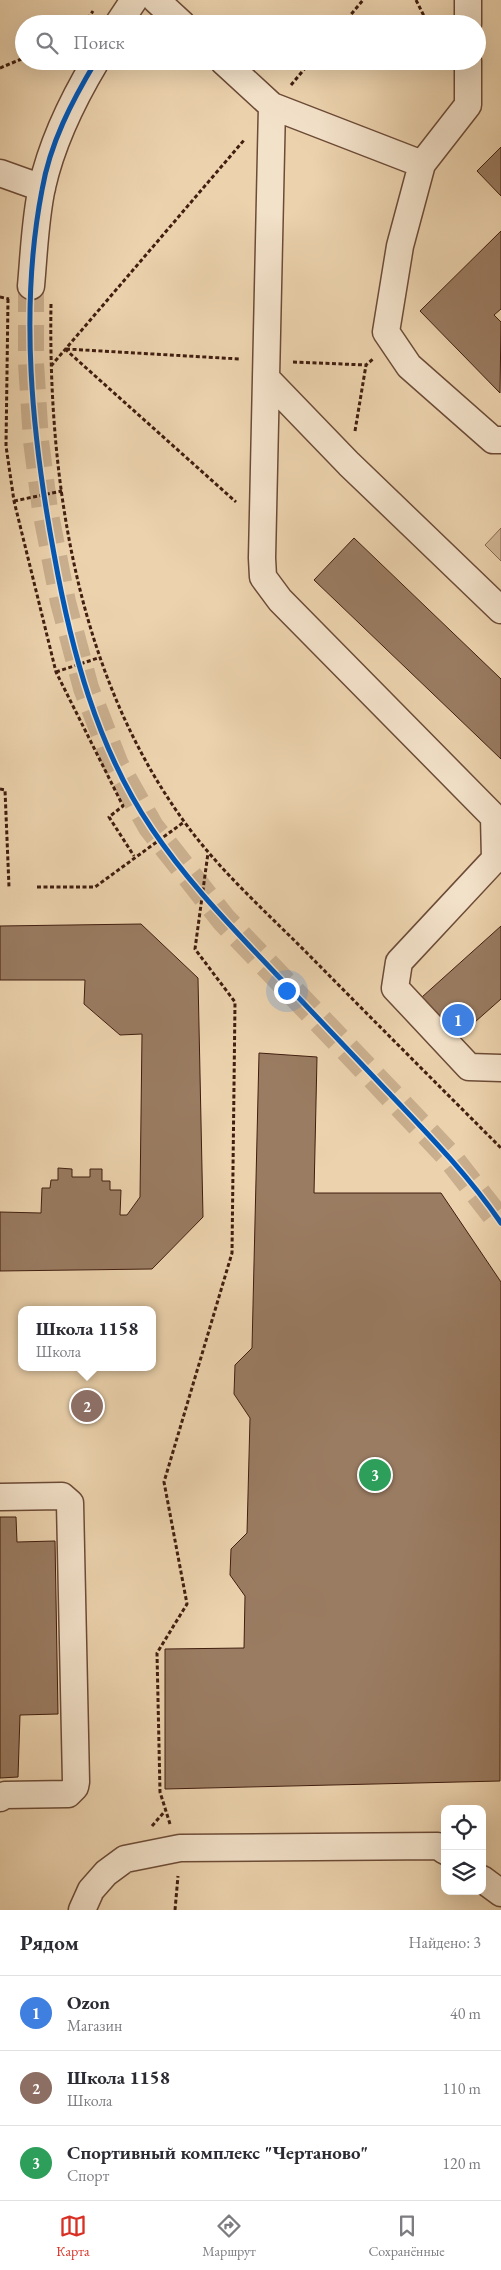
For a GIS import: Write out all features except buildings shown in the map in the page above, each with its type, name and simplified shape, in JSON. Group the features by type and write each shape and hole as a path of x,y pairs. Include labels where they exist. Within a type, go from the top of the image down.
{"street":[{"path":"124,15 134,0"},
{"path":"156,0 172,15"},
{"path":"468,0 468,15"},
{"path":"30,296 42,188 62,122 91,70"},
{"path":"233,70 272,106 422,164"},
{"path":"468,70 468,105 422,164 400,246 386,332 409,366 493,440 501,440"},
{"path":"272,106 262,525 263,577 280,600 494,817 496,859 399,962 395,988 469,1067 501,1068"},
{"path":"0,173 42,188"},
{"path":"266,370 349,464 501,610"},
{"path":"0,1497 62,1496 70,1503 76,1782 75,1787 68,1794 5,1796 0,1798"},
{"path":"82,1910 91,1890 106,1872 125,1859 180,1848 438,1846 444,1850"},
{"path":"486,1882 501,1892"}],"path":[{"path":"350,15 363,0"},
{"path":"416,0 424,15"},
{"path":"0,68 15,62"},
{"path":"50,367 246,136"},
{"path":"0,297 8,299 30,296 52,303 50,367 55,442 77,571 99,658 122,716 165,794 208,853 501,1148"},
{"path":"8,299 6,446 14,501 56,672 123,806 109,817 134,856"},
{"path":"65,349 266,370 366,365 393,342"},
{"path":"65,349 262,525"},
{"path":"349,464 366,365"},
{"path":"14,501 62,491"},
{"path":"56,672 99,658"},
{"path":"0,789 5,790 9,887"},
{"path":"37,887 94,887 134,856 184,822"},
{"path":"175,1910 180,1848 160,1792 157,1653 188,1604 164,1482 232,1253 235,1002 195,949 208,853"}],"shaded area":[{"path":"501,528 501,561 485,545"}],"tunnel":[{"path":"31,286 31,363 36,441 45,510 63,602 86,688 116,765 151,827 224,920 448,1155 501,1223"}],"cycle path":[{"path":"91,70 63,123 50,156 42,190 35,235 31,280 30,326 34,418 46,509 69,626 78,661 101,731 133,798 176,863 231,926 447,1155 501,1223"}],"place":[{"name":"Ozon","path":"458,1020"},
{"name":"Школа 1158","path":"87,1406"},
{"name":"Спортивный комплекс \"Чертаново\"","path":"375,1475"}]}
